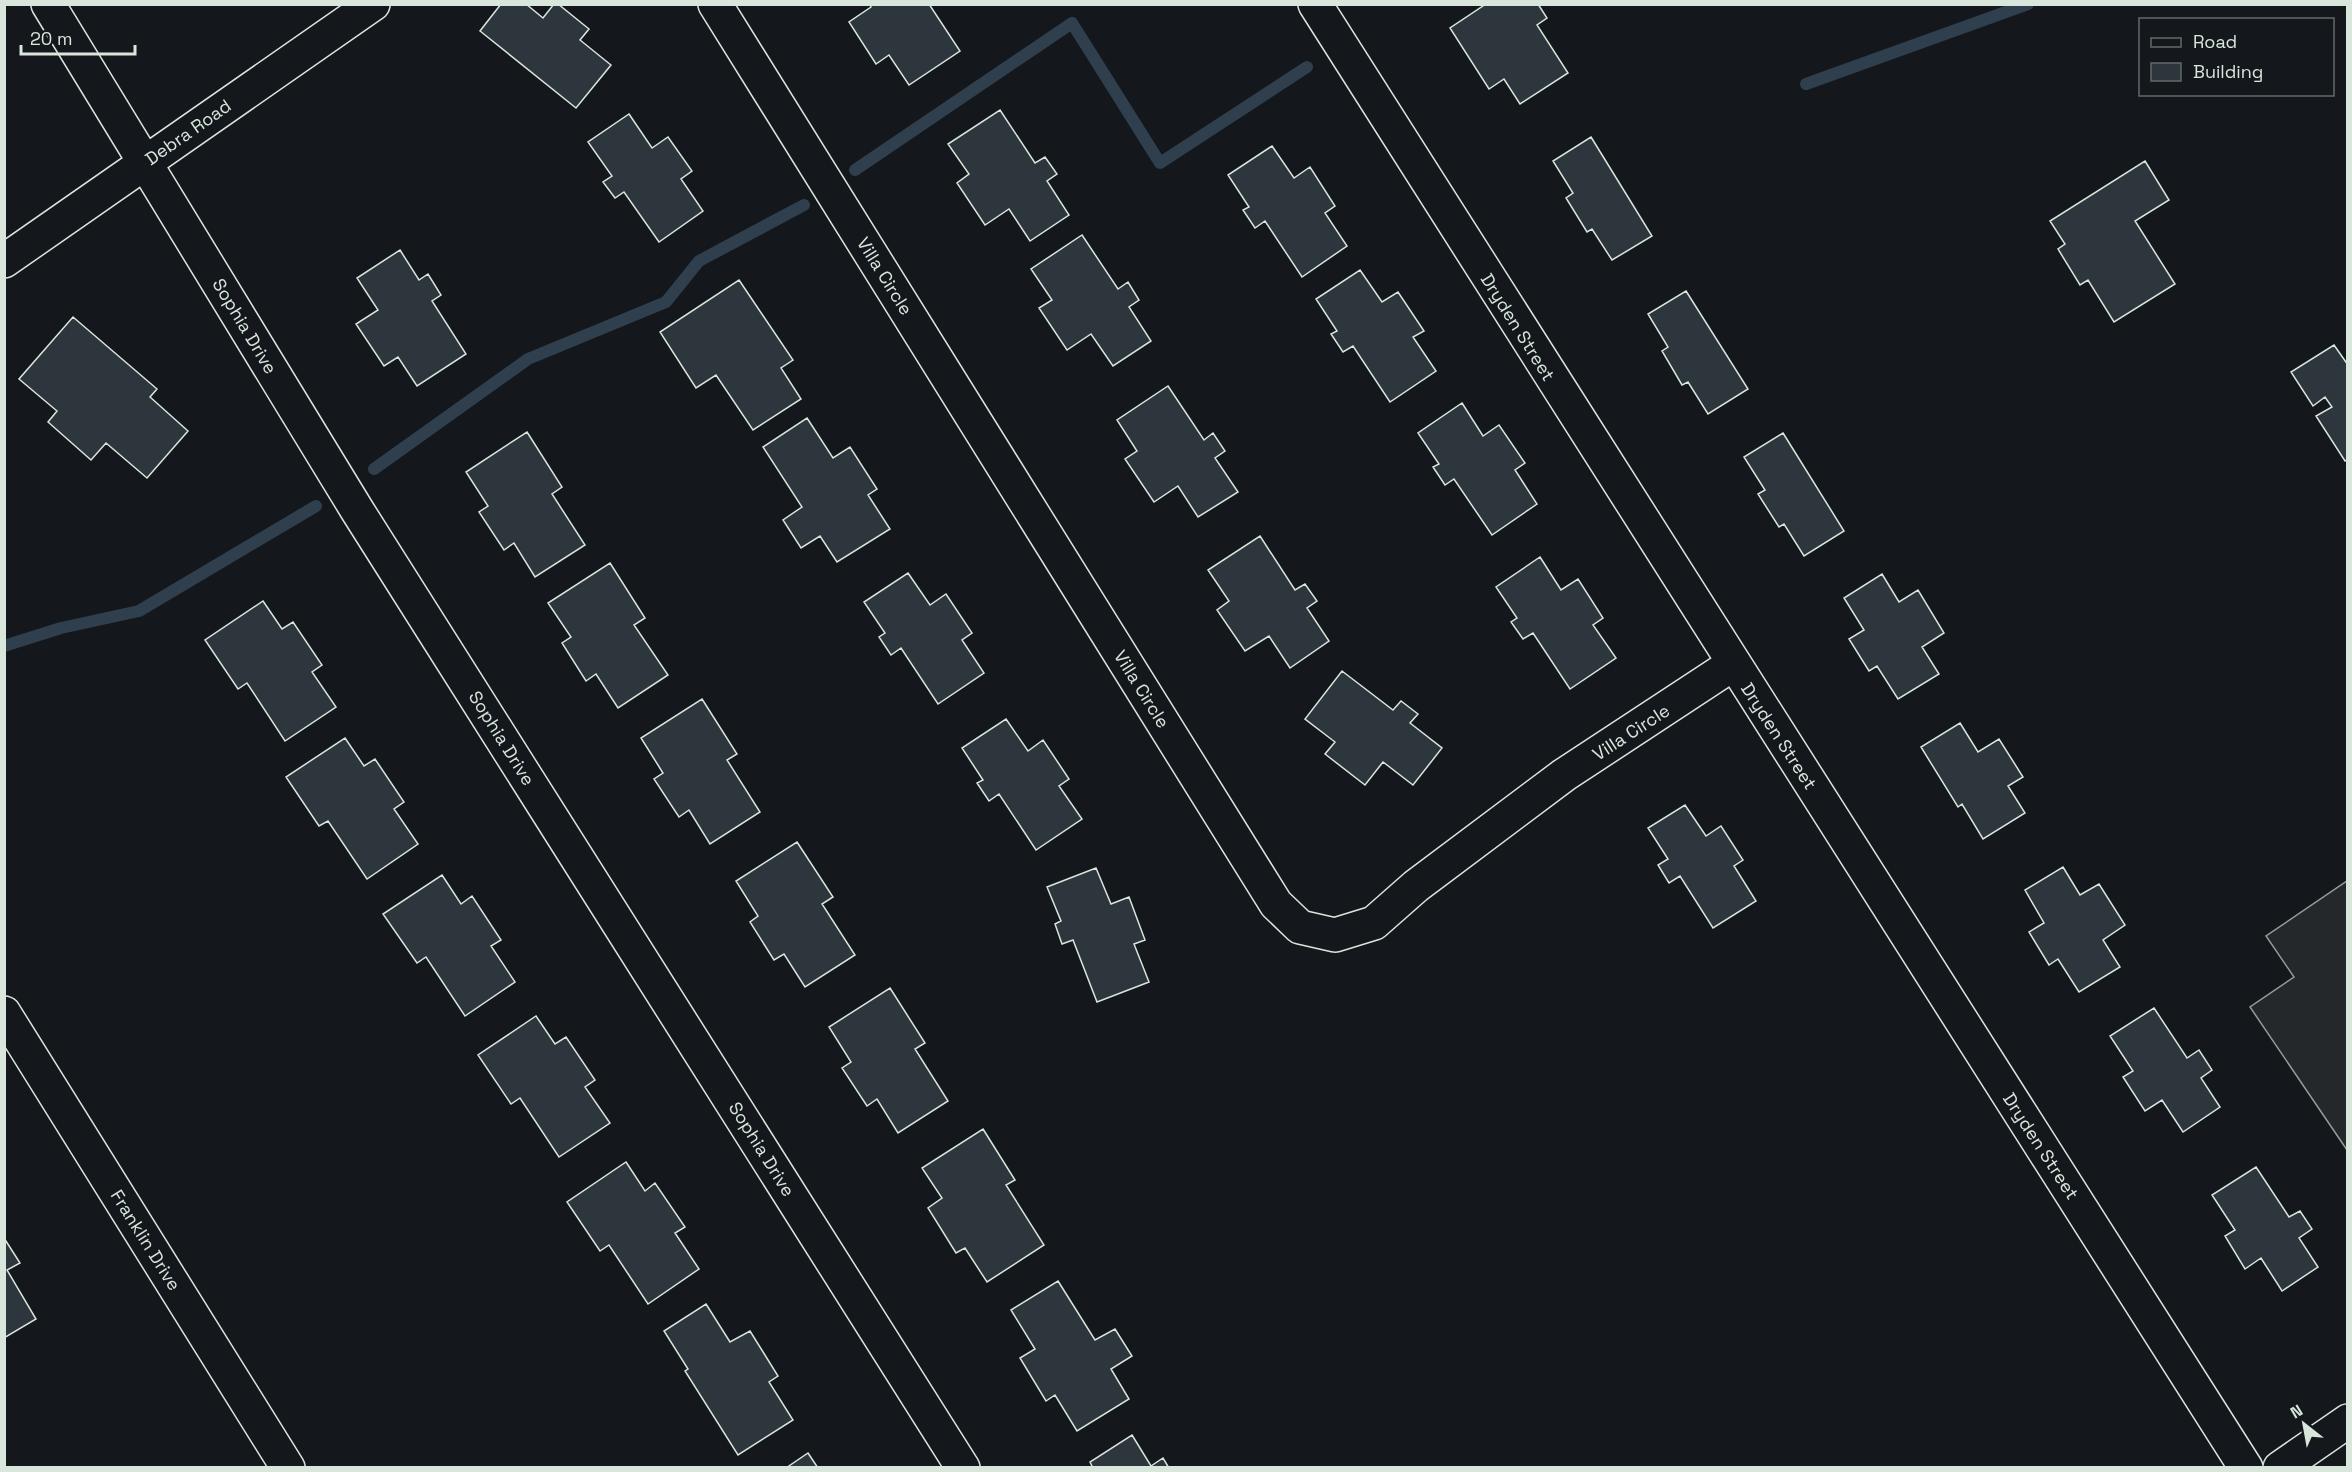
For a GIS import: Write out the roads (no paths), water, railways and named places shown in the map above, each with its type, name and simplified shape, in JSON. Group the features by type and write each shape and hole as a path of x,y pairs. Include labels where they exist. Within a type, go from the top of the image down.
{"street":[{"name":"Sophia Drive","path":"48,4 357,510 963,1467"},
{"name":"Debra Road","path":"4,261 373,4"},
{"name":"Villa Circle","path":"715,4 1276,903 1300,927 1335,935 1374,923 1416,886 1564,775 1733,664"},
{"name":"Dryden Street","path":"1315,4 2246,1467"},
{"name":"Franklin Drive","path":"4,1013 288,1467"},
{"path":"2280,1467 2348,1421"}],"waterway":[{"path":"1806,84 2028,4"},
{"path":"855,170 1072,23 1160,163 1307,67"},
{"path":"374,469 528,359 666,302 699,261 804,205"},
{"path":"4,646 61,628 139,611 316,506"}]}
